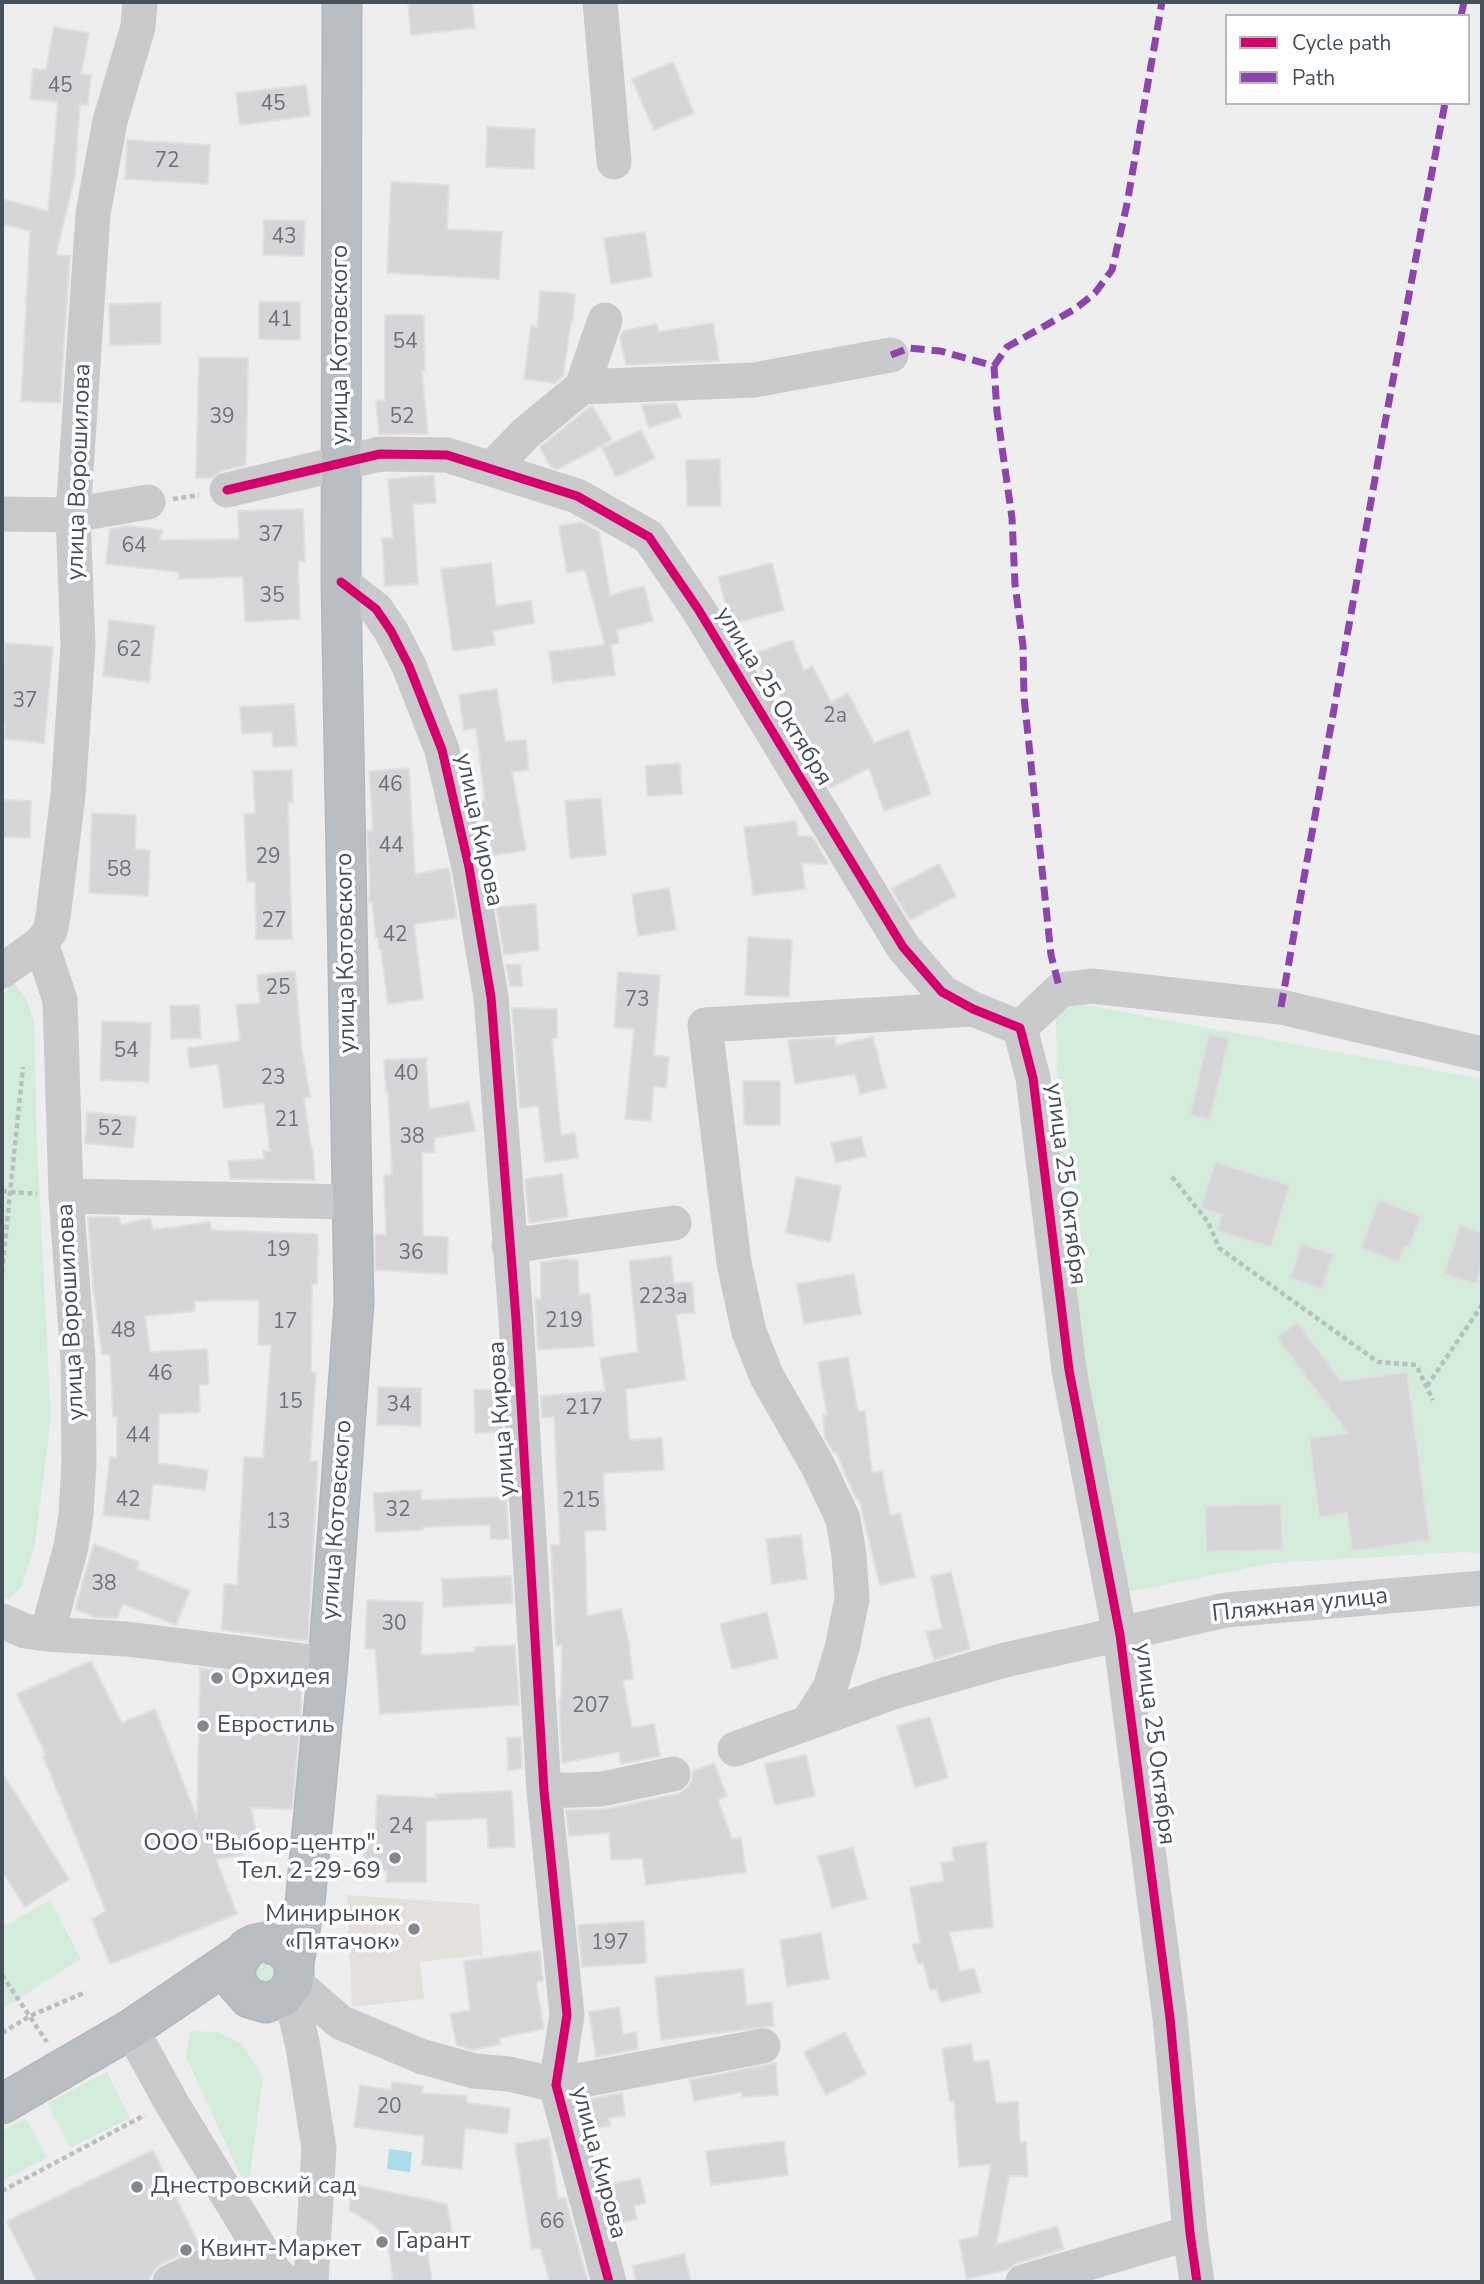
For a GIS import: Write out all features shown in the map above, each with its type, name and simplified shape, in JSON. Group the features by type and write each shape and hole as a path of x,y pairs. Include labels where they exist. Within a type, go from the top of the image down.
{"highway":[{"name":"улица Котовского","path":"277,1987 304,1903 328,1664 354,1303 341,582 342,2"},
{"path":"2,2105 131,2029 187,1992 248,1949 304,1903"},
{"path":"265,1942 283,1948 277,1987 236,1983 234,1973 248,1949 265,1942"},
{"path":"187,1992 277,1987"}],"street":[{"name":"улица Ворошилова","path":"47,1634 71,1547 79,1463 78,1359 65,1196 60,1000 41,943 50,931 53,917 69,781 78,646 73,515 93,214 110,121 138,27 140,2"},
{"path":"600,2 614,162"},
{"path":"492,468 526,433 582,387 605,320"},
{"path":"582,387 754,380 891,355"},
{"name":"улица 25 Октября","path":"227,490 380,454 447,455 577,496 649,537 698,610 903,947 942,992 973,1009 1020,1028 1033,1078 1069,1370 1120,1635 1170,2018 1197,2282"},
{"path":"5,512 73,515 148,502"},
{"name":"улица Кирова","path":"341,582 376,609 391,631 409,666 442,750 469,867 491,997 516,1319 544,1791 567,2015 556,2085 609,2282"},
{"path":"2,971 41,943"},
{"path":"1020,1028 1060,990 1092,986 1281,1007 1482,1054"},
{"path":"809,1721 830,1688 842,1648 852,1599 849,1555 843,1519 818,1466 767,1377 749,1332 734,1263 705,1025 973,1009"},
{"path":"65,1196 351,1202"},
{"path":"509,1246 674,1223"},
{"name":"Пляжная улица","path":"735,1749 890,1693 1005,1660 1226,1611 1482,1588"},
{"path":"2,1621 25,1631 47,1634 127,1639 328,1664"},
{"path":"544,1791 602,1789 673,1774"},
{"path":"277,1987 340,2022 423,2057 474,2071 509,2074 556,2085 763,2046"},
{"path":"277,1987 303,2048 319,2148 312,2282"},
{"path":"131,2029 171,2102 281,2278"},
{"path":"1023,2282 1190,2233"},
{"path":"170,2282 205,2266 281,2278"}],"path":[{"path":"148,502 227,490"},
{"path":"2,1272 23,1067"},
{"path":"1172,1177 1208,1222 1219,1248 1378,1362 1416,1365 1433,1400"},
{"path":"2,1191 65,1196"},
{"path":"1427,1387 1482,1306"},
{"path":"2,1975 65,2069"},
{"path":"2,2033 30,2016 86,1992"},
{"path":"2,2191 171,2102"}],"shaded area":[{"name":"Минирынок «Пятачок»","path":"347,1895 479,1904 483,1955 420,1962 424,1999 352,2007"}],"green space":[{"path":"12,981 26,998 34,1022 37,1144 51,1418 35,1545 22,1586 10,1598 2,1598 2,998"},
{"path":"1070,1002 1482,1079 1482,1554 1464,1552 1274,1563 1122,1593 1058,1199 1058,1129 1068,1124 1068,1109 1057,1104 1056,1006"},
{"path":"50,1900 81,1959 2,2009 2,1927"},
{"path":"247,1958 287,1961 267,1997 243,1965"},
{"path":"190,2031 218,2032 241,2043 263,2077 248,2192 186,2057"},
{"path":"107,2072 130,2118 70,2148 47,2103"},
{"path":"26,2118 47,2158 2,2181 2,2131"}],"water":[{"path":"389,2149 412,2152 410,2172 387,2169"}],"building":[{"path":"472,2 475,28 411,35 408,3"},
{"path":"54,27 89,33 81,74 91,75 88,105 80,104 75,176 56,255 70,256 60,403 21,401 30,231 2,224 2,199 48,211 58,102 30,99 33,69 46,70"},
{"path":"673,62 694,113 654,130 632,79"},
{"path":"306,85 310,116 240,125 236,93"},
{"path":"487,127 535,129 534,169 486,167"},
{"path":"127,140 210,145 208,184 125,179"},
{"path":"391,182 449,185 447,229 502,232 499,279 387,273"},
{"path":"264,220 305,221 304,256 263,255"},
{"path":"645,232 652,277 611,284 604,238"},
{"path":"540,291 575,294 563,376 555,383 524,379 531,326 537,327"},
{"path":"259,302 300,302 300,340 259,339"},
{"path":"161,303 161,344 110,345 109,304"},
{"path":"385,315 424,315 425,371 422,371 428,434 379,434 376,401 385,400"},
{"path":"713,323 719,361 626,365 620,337 623,331 657,324 658,332"},
{"path":"199,357 248,358 246,465 222,471 212,478 196,478"},
{"path":"676,403 681,417 649,428 641,405"},
{"path":"593,407 612,440 558,469 550,466 540,447"},
{"path":"641,430 655,458 616,477 602,448"},
{"path":"720,459 721,506 687,506 686,460"},
{"path":"434,475 436,503 413,504 418,584 385,586 382,538 393,538 388,479"},
{"path":"303,509 305,561 298,561 300,619 245,622 243,577 179,579 179,572 106,564 110,529 130,526 162,530 160,540 239,539 238,511"},
{"path":"582,522 599,532 610,595 644,586 653,621 617,630 619,643 611,645 615,675 553,683 549,652 605,645 585,570 567,573 559,526"},
{"path":"491,563 496,606 531,601 534,623 493,631 495,645 453,651 441,569"},
{"path":"772,563 784,610 731,624 718,577"},
{"path":"109,620 155,626 149,682 103,676"},
{"path":"792,640 804,671 812,666 831,702 848,693 874,743 908,730 931,794 884,811 869,768 830,788 772,680 766,682 753,654"},
{"path":"5,643 53,647 44,743 4,739 2,681"},
{"path":"497,689 505,742 526,740 529,770 512,772 526,850 490,856 480,802 485,801 476,728 464,730 459,695"},
{"path":"294,704 297,746 273,747 272,732 242,734 240,707"},
{"path":"680,763 682,794 647,796 646,766"},
{"path":"409,768 415,874 449,868 457,918 414,924 423,999 388,1004 381,950 376,938 372,902 369,902 367,831 373,831 369,771"},
{"path":"292,770 293,802 288,802 292,939 256,939 255,882 247,882 244,814 255,814 253,771"},
{"path":"601,798 606,855 570,858 565,801"},
{"path":"2,800 31,801 30,838 2,837"},
{"path":"92,813 136,815 135,849 150,850 148,896 89,893"},
{"path":"796,821 798,836 813,837 828,864 802,863 805,889 753,895 744,827"},
{"path":"939,864 956,896 910,920 891,889"},
{"path":"669,888 676,930 638,936 632,894"},
{"path":"536,904 539,950 504,955 496,907"},
{"path":"748,937 792,940 789,997 745,995"},
{"path":"506,964 521,965 522,986 510,986"},
{"path":"295,971 302,1050 310,1097 304,1098 313,1148 315,1180 230,1179 228,1161 264,1159 263,1151 270,1151 264,1103 224,1108 218,1064 190,1068 187,1048 240,1041 236,1005 260,1003 257,975"},
{"path":"618,972 660,975 654,1055 669,1057 666,1088 654,1086 651,1121 625,1119 634,1029 614,1027"},
{"path":"199,1005 201,1038 171,1039 170,1006"},
{"path":"512,1008 557,1009 557,1038 552,1038 561,1135 575,1133 578,1158 545,1162 538,1106 520,1108"},
{"path":"102,1021 151,1023 149,1082 100,1080"},
{"path":"1209,1034 1229,1039 1210,1120 1190,1115"},
{"path":"835,1037 836,1045 873,1037 886,1088 860,1094 855,1074 795,1084 788,1040"},
{"path":"426,1058 429,1109 469,1102 475,1131 434,1138 435,1152 422,1153 423,1236 448,1237 447,1274 375,1270 375,1234 386,1235 384,1175 392,1175 384,1060"},
{"path":"743,1081 780,1081 780,1125 744,1125"},
{"path":"87,1112 136,1117 133,1148 85,1143"},
{"path":"861,1137 866,1156 836,1163 831,1143"},
{"path":"1215,1162 1290,1185 1271,1247 1217,1231 1222,1215 1201,1208"},
{"path":"562,1174 568,1217 529,1223 525,1179"},
{"path":"796,1177 841,1186 830,1242 786,1233"},
{"path":"1378,1200 1421,1216 1409,1248 1405,1246 1399,1262 1361,1248"},
{"path":"88,1217 119,1217 121,1225 150,1218 153,1230 210,1222 211,1230 318,1234 317,1284 312,1284 311,1372 316,1373 310,1461 318,1461 308,1641 222,1630 224,1584 237,1585 244,1457 263,1458 271,1345 258,1345 259,1300 195,1301 195,1311 145,1316 150,1352 207,1349 209,1384 199,1385 200,1412 159,1414 158,1463 208,1470 205,1490 153,1484 149,1520 103,1515 110,1457 117,1458 117,1416 113,1416 110,1354 102,1354 93,1287"},
{"path":"1460,1225 1482,1233 1482,1264 1476,1284 1444,1274"},
{"path":"1301,1244 1333,1254 1322,1289 1290,1278"},
{"path":"671,1256 674,1283 692,1282 695,1313 676,1314 686,1380 626,1389 629,1440 662,1438 664,1470 603,1473 606,1530 585,1531 587,1616 621,1609 629,1643 633,1679 623,1680 632,1728 654,1724 660,1756 621,1764 619,1752 562,1763 559,1698 562,1645 556,1646 551,1545 560,1545 554,1417 542,1418 541,1396 605,1391 600,1358 638,1352 629,1261"},
{"path":"578,1260 579,1295 590,1294 594,1346 538,1350 535,1298 541,1298 541,1262"},
{"path":"854,1274 861,1314 804,1324 797,1284"},
{"path":"1297,1322 1341,1381 1407,1372 1430,1540 1352,1551 1347,1513 1319,1517 1309,1438 1348,1433 1277,1338"},
{"path":"848,1357 858,1412 865,1411 872,1473 882,1471 890,1515 900,1513 915,1577 880,1585 859,1499 856,1499 836,1452 834,1453 825,1438 823,1415 827,1415 818,1362"},
{"path":"378,1387 421,1388 421,1426 377,1425"},
{"path":"500,1389 503,1432 475,1433 474,1390"},
{"path":"421,1490 421,1500 506,1497 509,1539 490,1539 490,1525 423,1527 423,1530 376,1532 373,1493"},
{"path":"1281,1504 1283,1550 1206,1552 1205,1506"},
{"path":"801,1535 807,1579 772,1584 766,1539"},
{"path":"94,1544 139,1562 137,1569 190,1591 176,1625 123,1604 117,1618 94,1617 75,1609"},
{"path":"951,1572 970,1649 934,1660 926,1632 942,1628 931,1577"},
{"path":"511,1576 513,1603 443,1607 442,1579"},
{"path":"367,1600 423,1602 421,1655 475,1652 474,1647 515,1645 519,1705 380,1714 375,1649 365,1648"},
{"path":"767,1612 778,1658 732,1669 720,1624"},
{"path":"91,1661 122,1723 155,1709 197,1818 200,1668 301,1681 301,1719 292,1809 251,1808 256,1833 254,1844 243,1855 216,1859 237,1914 110,1964 92,1919 106,1911 43,1756 46,1755 17,1694"},
{"path":"930,1717 948,1778 915,1787 897,1726"},
{"path":"521,1737 522,1768 508,1771 507,1738"},
{"path":"806,1755 815,1796 775,1805 765,1764"},
{"path":"714,1763 727,1796 718,1800 732,1839 741,1838 746,1872 646,1885 642,1858 611,1860 609,1833 569,1836 566,1810 606,1809 677,1794 687,1788 693,1771"},
{"path":"2,1772 69,1879 25,1907 2,1871"},
{"path":"512,1791 515,1847 488,1848 487,1818 426,1821 426,1882 386,1882 387,1871 364,1871 364,1844 375,1844 377,1795 437,1798 436,1794"},
{"path":"986,1842 993,1927 949,1932 960,1972 974,1968 981,1992 941,2002 937,1989 930,1990 923,1963 918,1964 912,1944 920,1943 910,1887 944,1881 941,1863 954,1861 952,1847"},
{"path":"853,1847 867,1899 832,1908 818,1856"},
{"path":"644,1921 646,1963 582,1967 578,1925"},
{"path":"821,1933 829,1979 787,1986 780,1940"},
{"path":"540,1951 543,1981 536,1982 544,2029 499,2038 501,2044 472,2050 457,2045 450,2014 470,2010 464,1961"},
{"path":"743,1969 747,2005 772,2002 774,2026 661,2040 655,1977"},
{"path":"619,2007 623,2034 636,2032 638,2049 596,2057 589,2012"},
{"path":"845,2032 866,2074 826,2095 804,2052"},
{"path":"971,2044 974,2062 989,2060 996,2103 1018,2102 1020,2143 1026,2142 1028,2176 1009,2176 996,2245 1057,2226 1064,2249 1017,2263 1007,2270 967,2279 959,2240 978,2236 991,2164 959,2167 954,2101 950,2102 942,2049"},
{"path":"776,2063 778,2095 742,2097 742,2092 694,2101 690,2080"},
{"path":"392,2082 423,2086 422,2093 467,2096 467,2103 510,2108 507,2134 465,2128 462,2169 422,2165 424,2136 354,2127 360,2085 391,2090"},
{"path":"622,2093 625,2116 609,2118 610,2126 589,2129 581,2101"},
{"path":"549,2138 558,2199 565,2198 588,2282 550,2282 540,2248 532,2250 515,2144"},
{"path":"784,2141 788,2175 711,2185 706,2151"},
{"path":"153,2150 200,2247 161,2264 154,2270 148,2282 37,2282 7,2221"},
{"path":"640,2178 646,2203 634,2206 637,2219 614,2224 604,2186"},
{"path":"352,2184 447,2204 453,2241 426,2241 432,2282 393,2282 385,2238 374,2225 349,2210"},
{"path":"684,2254 691,2282 637,2282 632,2266"}],"marked path":[{"path":"994,366 1007,347 1075,309 1095,293 1112,270 1127,204 1162,2"},
{"path":"1461,14 1464,2"},
{"path":"1281,1007 1445,105"},
{"path":"891,355 909,348 940,351 994,366 997,412 1012,518 1015,584 1023,646 1024,697 1051,955 1060,990"}],"cycle path":[{"path":"227,490 380,454 447,455 577,496 649,537 698,609 903,947 942,992 973,1009 1020,1028 1033,1078 1069,1370 1120,1635 1170,2018 1197,2282"},
{"path":"341,582 376,609 391,631 409,666 442,750 469,867 491,997 516,1319 544,1791 567,2015 556,2085 609,2282"}],"place":[{"name":"Орхидея","path":"217,1678"},
{"name":"Евростиль","path":"203,1726"},
{"name":"ООО \"Выбор-центр\". Тел. 2-29-69","path":"395,1858"},
{"name":"Минирынок «Пятачок»","path":"414,1929"},
{"name":"Днестровский сад","path":"137,2187"},
{"name":"Гарант","path":"382,2242"},
{"name":"Квинт-Маркет","path":"186,2250"}]}
